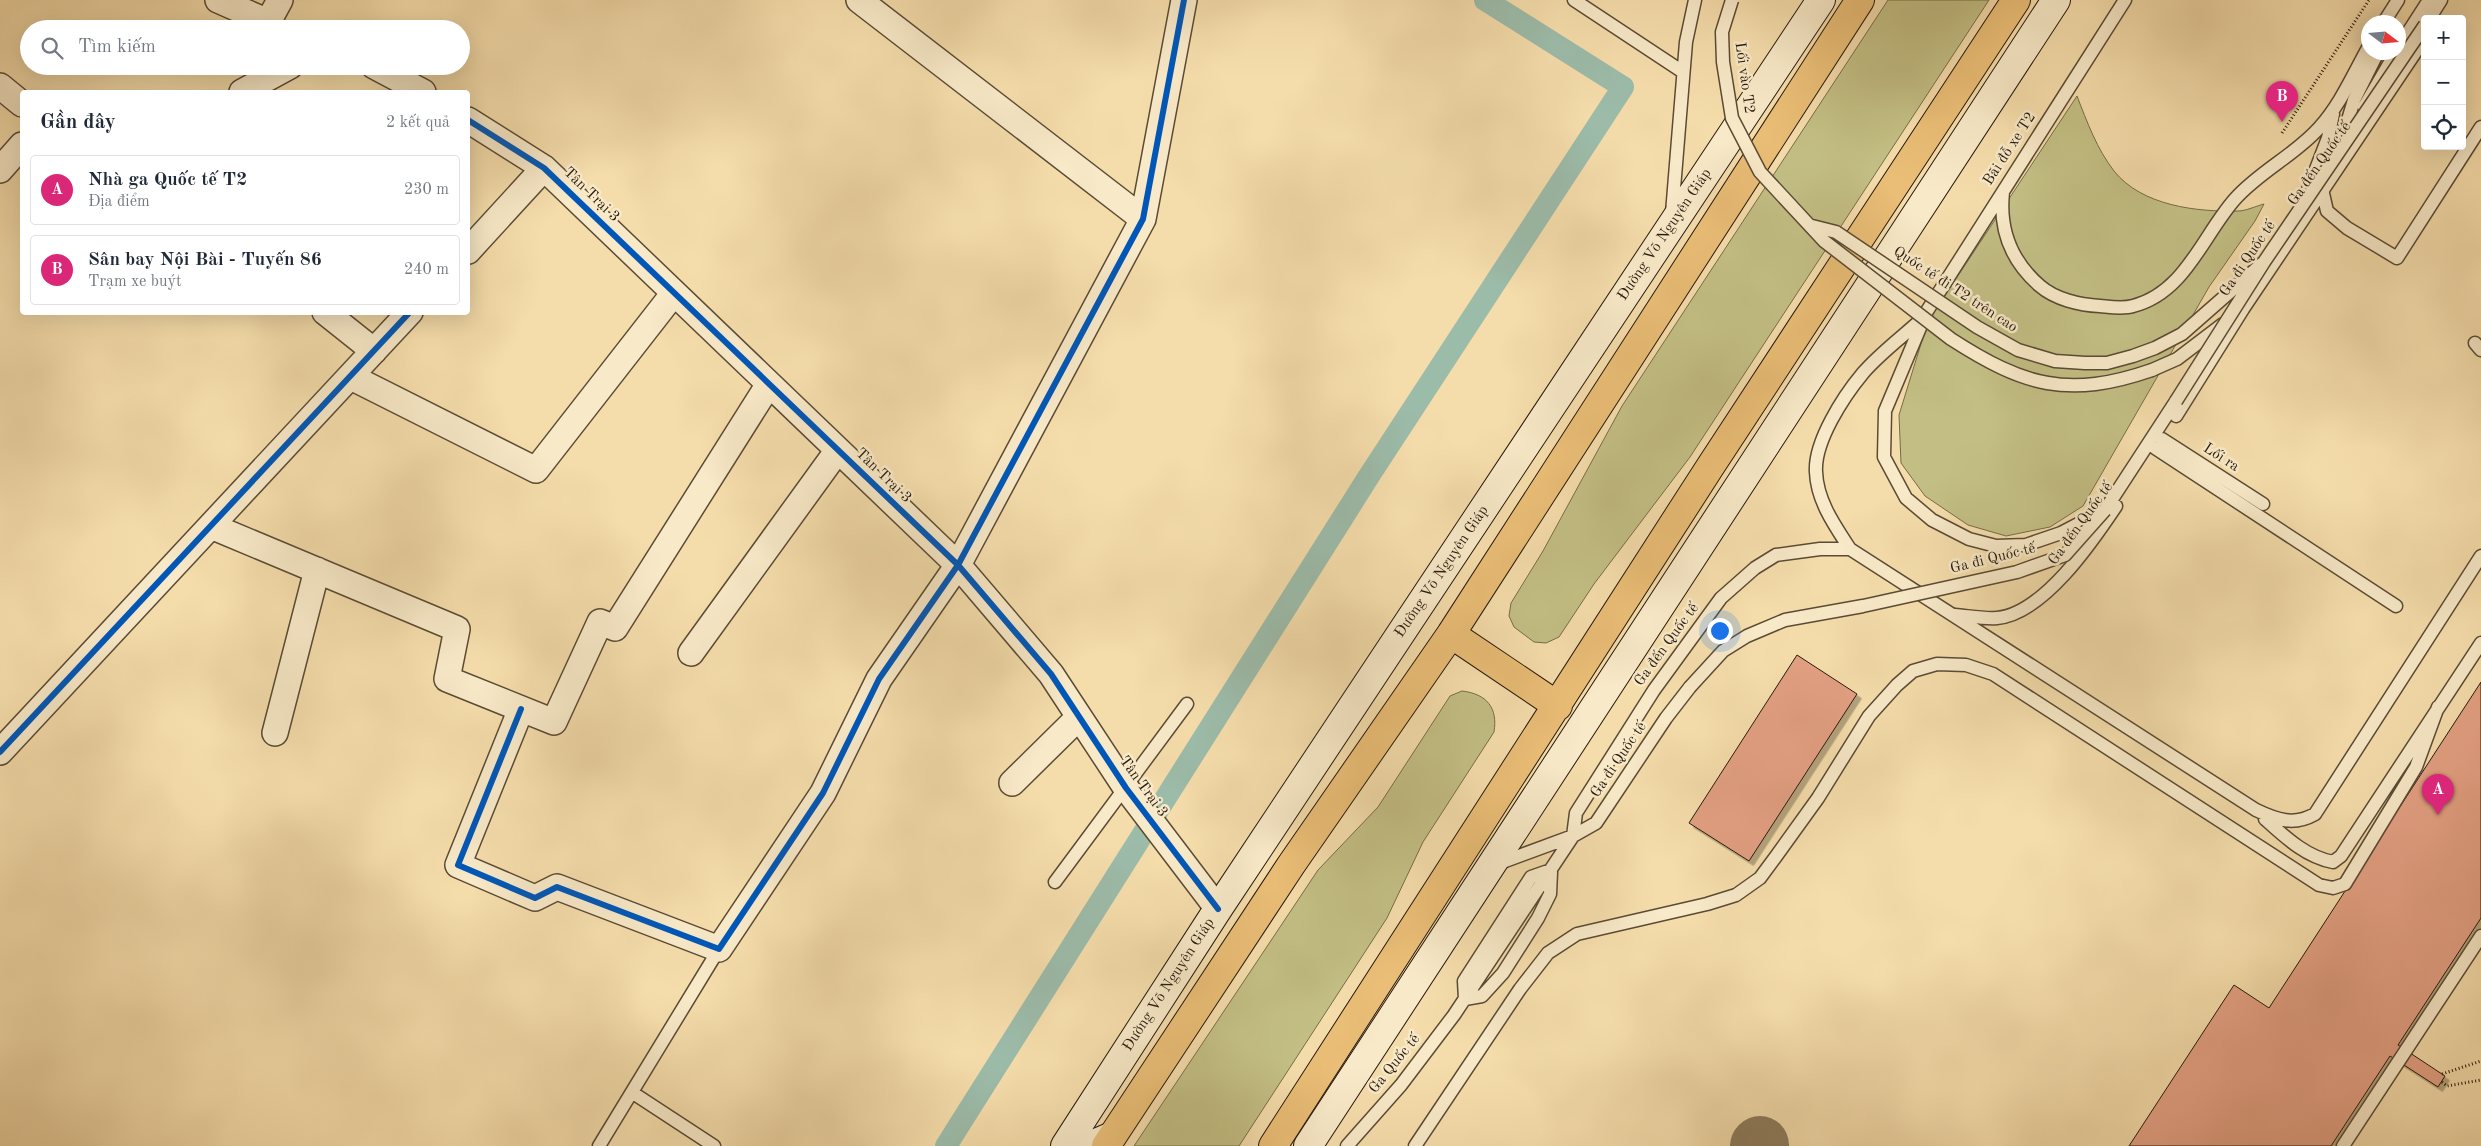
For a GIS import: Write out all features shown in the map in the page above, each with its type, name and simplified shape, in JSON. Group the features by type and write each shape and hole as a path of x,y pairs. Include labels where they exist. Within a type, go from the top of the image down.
{"highway":[{"path":"1794,102 1842,0"},
{"path":"1102,1143 1451,634 1860,0"},
{"path":"1273,1146 1558,706 1710,467 2016,0"},
{"path":"1451,634 1558,706"}],"main road":[{"name":"Đường Võ Nguyên Giáp","path":"1065,1146 1218,909 1821,0"},
{"path":"1308,1146 2056,0"}],"street":[{"path":"218,0 258,20"},
{"path":"272,20 280,0"},
{"path":"859,0 1143,219"},
{"path":"521,709 458,864 535,898 557,887 720,949 823,793 879,679 958,565 1143,219 1184,0"},
{"path":"246,90 273,75"},
{"path":"391,75 418,90"},
{"path":"0,86 20,102"},
{"name":"Tân Trại 3","path":"470,121 544,168 958,565 1051,674 1126,788 1218,909"},
{"path":"0,170 20,147"},
{"path":"470,249 544,168"},
{"path":"351,376 536,470 674,293"},
{"path":"329,315 374,351"},
{"path":"0,752 407,315"},
{"path":"211,526 457,629 447,679 554,722 600,622 615,628 769,384"},
{"path":"691,653 838,450"},
{"path":"274,733 317,570"},
{"path":"1012,782 1079,717"}],"lane":[{"path":"1574,0 1683,72"},
{"path":"1671,226 1686,42 1695,0"},
{"name":"Lối vào T2","path":"1732,0 1722,32 1723,62 1732,118 1760,172 1781,196 1812,226"},
{"name":"Bãi đỗ xe T2","path":"1925,316 2125,0"},
{"path":"2388,15 2398,0"},
{"path":"2398,15 2406,0"},
{"path":"2406,36 2429,0"},
{"path":"2432,15 2441,0"},
{"path":"2440,15 2450,0"},
{"name":"Ga đi Quốc tế","path":"1573,836 1596,823 1666,718 1690,687 1723,651 1747,636 1785,620 1863,606 2017,572 2065,555 2105,510 2264,262 2421,31"},
{"name":"Ga đến Quốc tế","path":"1925,316 1863,373 1821,441 1816,472 1821,498 1832,522 1850,549 1953,614 1998,618 2022,610 2047,593 2064,576 2098,532 2158,443 2322,189 2421,44"},
{"path":"2279,254 2318,165 2335,109 2362,60"},
{"name":"Ga đi Quốc tế","path":"2338,154 2354,100 2374,60"},
{"path":"2391,60 2375,85 2322,189 2327,211 2347,228 2397,258 2481,127"},
{"name":"Ga đến Quốc tế","path":"2003,191 2002,215 2010,245 2016,261 2037,283 2052,294 2081,304 2132,306 2153,298 2169,287 2184,272 2235,199 2260,176 2309,138 2335,109"},
{"name":"Quốc tế đi T2 trên cao","path":"1812,226 1836,232 1977,327 2018,350 2055,361 2078,363 2107,363 2116,361 2155,348 2182,334 2264,262"},
{"name":"Ga đến Quốc tế","path":"1812,226 1824,241 1973,353 2027,378 2065,387 2122,380 2152,370 2177,359 2243,309"},
{"path":"1925,316 1885,411 1884,457 1906,498 1932,520 1970,539 1996,546 2026,544 2061,533 2105,510"},
{"path":"2158,443 2396,606"},
{"name":"Lối ra","path":"2158,443 2263,504"},
{"name":"Ga đến Quốc tế","path":"1573,836 1576,813 1654,690 1721,598 1755,568 1776,555 1820,549 1850,549"},
{"path":"1953,614 2256,810 2280,821 2304,820 2315,814 2481,556"},
{"path":"2256,810 2289,841 2319,859 2333,862 2341,856 2365,822 2481,643"},
{"path":"1415,1146 1520,989 1548,953 1577,934 1736,896 1760,878 1818,798 1869,716 1897,685 1913,671 1937,664 1966,665 1993,674 2319,885 2333,888 2345,884 2393,808 2420,758 2438,707"},
{"path":"1055,882 1187,704"},
{"path":"1491,866 1573,836"},
{"path":"1551,870 1531,877 1464,981 1465,999 1482,996 1502,972 1538,918 1550,894 1551,870 1573,836"},
{"path":"2343,1146 2481,936"},
{"path":"599,1146 720,949"},
{"name":"Ga Quốc tế","path":"1347,1146 1401,1085 1465,999"},
{"path":"632,1093 714,1146"}],"path":[{"path":"2282,133 2369,0"},
{"path":"2442,1074 2481,1061"},
{"path":"2442,1082 2447,1086 2481,1080"}],"shaded area":[{"path":"1888,0 1989,0 1690,457 1594,584 1559,637 1546,643 1534,642 1514,627 1509,616 1511,603 1543,551 1622,406"},
{"path":"2077,96 2102,154 2114,171 2139,192 2171,204 2205,210 2241,211 2264,204 2255,221 2209,287 2083,506 2050,527 2006,536 1968,525 1925,496 1901,463 1899,415 1928,321"},
{"path":"1462,691 1478,695 1489,704 1494,716 1494,732 1423,842 1387,918 1239,1146 1134,1146 1318,870 1378,807 1450,696"}],"building":[{"path":"1797,655 1857,694 1749,861 1689,823"},
{"path":"2481,682 2481,918 2398,1045 2445,1076 2438,1087 2390,1056 2331,1146 2129,1146 2234,985 2269,1008"}],"waterway":[{"path":"946,1146 1369,476 1623,87 1485,0"}],"cycle path":[{"path":"521,709 458,865 535,898 557,887 719,949 823,793 879,679 958,565 1143,219 1184,0"},
{"path":"470,121 544,168 958,565 1051,674 1126,788 1218,909"},
{"path":"0,752 407,315"}],"place":[{"name":"Sân bay Nội Bài - Tuyến 86","path":"2282,122"},
{"name":"Nhà ga Quốc tế T2","path":"2438,815"}]}
